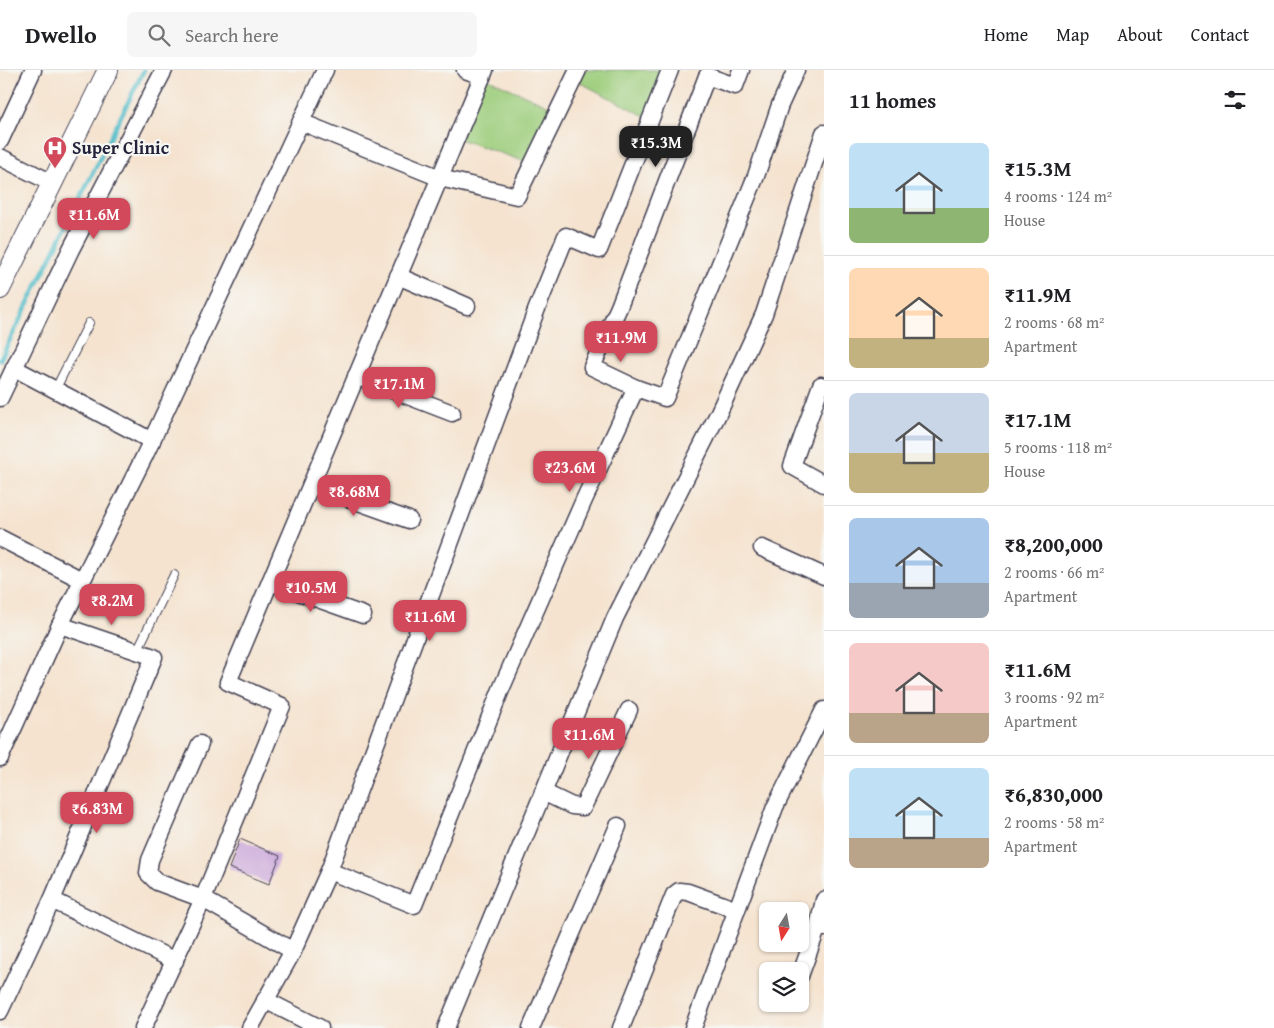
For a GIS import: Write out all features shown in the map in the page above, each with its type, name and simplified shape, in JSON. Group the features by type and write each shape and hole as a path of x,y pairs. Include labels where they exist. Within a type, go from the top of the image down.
{"street":[{"path":"0,141 33,70"},
{"path":"0,289 108,70"},
{"path":"0,398 71,249 164,70"},
{"path":"0,758 60,625 152,441 325,70"},
{"path":"143,1028 203,899 282,706 228,682 484,73 465,70"},
{"path":"300,122 440,178 517,196 578,70"},
{"path":"250,1028 293,951 329,871 532,321 566,236 599,250 670,70"},
{"path":"741,70 735,86 707,76 619,308 592,368 636,388 666,398 756,176 780,105 796,70"},
{"path":"446,1028 616,618 720,412 764,314 824,133"},
{"path":"0,157 52,183"},
{"path":"398,276 467,306"},
{"path":"14,368 152,441"},
{"path":"356,376 452,413"},
{"path":"821,385 792,466 824,484"},
{"path":"329,871 414,905 502,687 584,500 636,388"},
{"path":"311,485 409,520"},
{"path":"0,538 82,580"},
{"path":"762,548 824,576"},
{"path":"270,582 363,615"},
{"path":"0,1011 52,900 154,657 60,625"},
{"path":"543,792 572,806 583,807 629,710"},
{"path":"693,1028 775,807 824,710"},
{"path":"200,744 150,860 148,874 157,882 203,899 293,951"},
{"path":"532,1028 618,826"},
{"path":"620,1028 674,894 679,891 688,892 737,910"},
{"path":"52,900 175,960"},
{"path":"806,962 821,927 824,900"},
{"path":"265,1000 320,1028"}],"lane":[{"path":"55,390 89,323"},
{"path":"136,651 174,575"}],"green space":[{"path":"582,70 667,70 647,117 579,82"},
{"path":"482,76 558,110 532,164 456,138"}],"building":[{"path":"240,839 280,856 269,884 229,868"}],"waterway":[{"path":"0,360 144,70"}],"place":[{"name":"Super Clinic","path":"55,169"}]}
